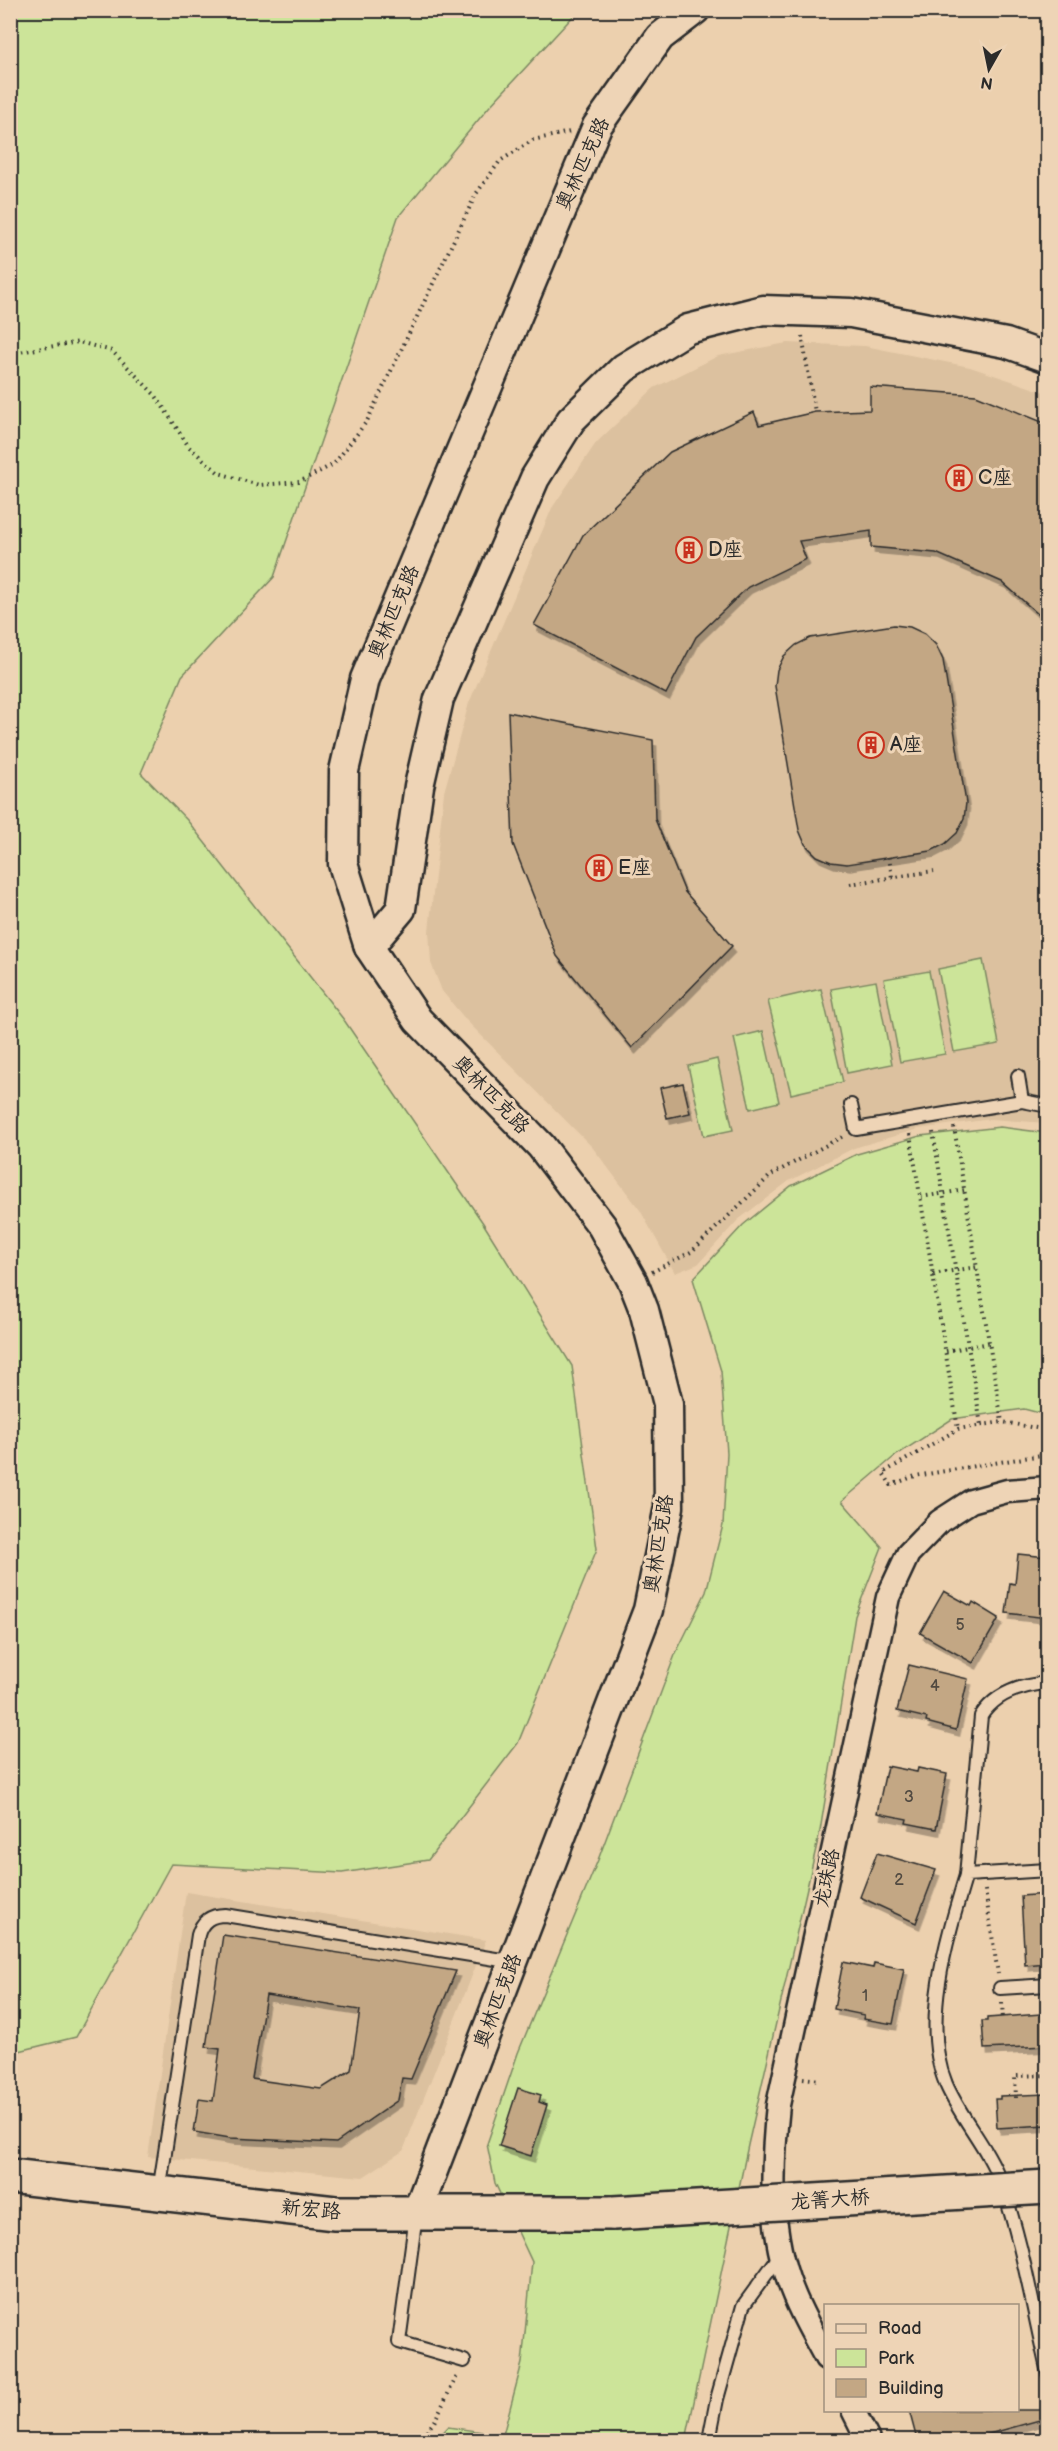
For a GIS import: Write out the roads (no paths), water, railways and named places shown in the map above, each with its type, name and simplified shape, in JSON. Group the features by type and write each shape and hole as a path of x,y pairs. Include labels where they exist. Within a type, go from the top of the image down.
{"main road":[{"name":"新宏路","path":"10,2176 334,2213 416,2215 613,2213"},
{"name":"龙箐大桥","path":"613,2213 1047,2187"}],"street":[{"name":"奥林匹克路","path":"416,2215 648,1610 669,1507 668,1404 644,1310 633,1282 602,1226 541,1146 418,1020 369,947 343,864 344,771 366,679 597,126 660,37 695,10"},
{"path":"369,947 401,909 419,786 439,699 534,478 571,420 624,368 688,329 763,310 851,313 1006,343 1047,358"},
{"name":"龙珠路","path":"824,2356 798,2305 781,2254 773,2159 778,2105 888,1597 908,1554 940,1521 971,1501 1007,1491 1047,1488"},
{"path":"854,2412 868,2440"}],"lane":[{"path":"1018,1076 1022,1101"},
{"path":"851,1105 856,1129 1022,1101 1047,1106"},
{"path":"1047,1683 1011,1691 998,1698 981,1716 966,1875 942,1966 937,2002 939,2061 945,2082 989,2158 1006,2198 1047,2373"},
{"path":"966,1875 1047,1870"},
{"path":"159,2193 198,1935 204,1922 210,1917 225,1915 513,1962"},
{"path":"1001,1998 1047,1985"},
{"path":"416,2215 399,2342 464,2361"},
{"path":"709,2440 717,2399 743,2306 781,2254"}],"place":[{"name":"C座","path":"959,478"},
{"name":"D座","path":"689,550"},
{"name":"A座","path":"871,745"},
{"name":"E座","path":"599,868"}]}
